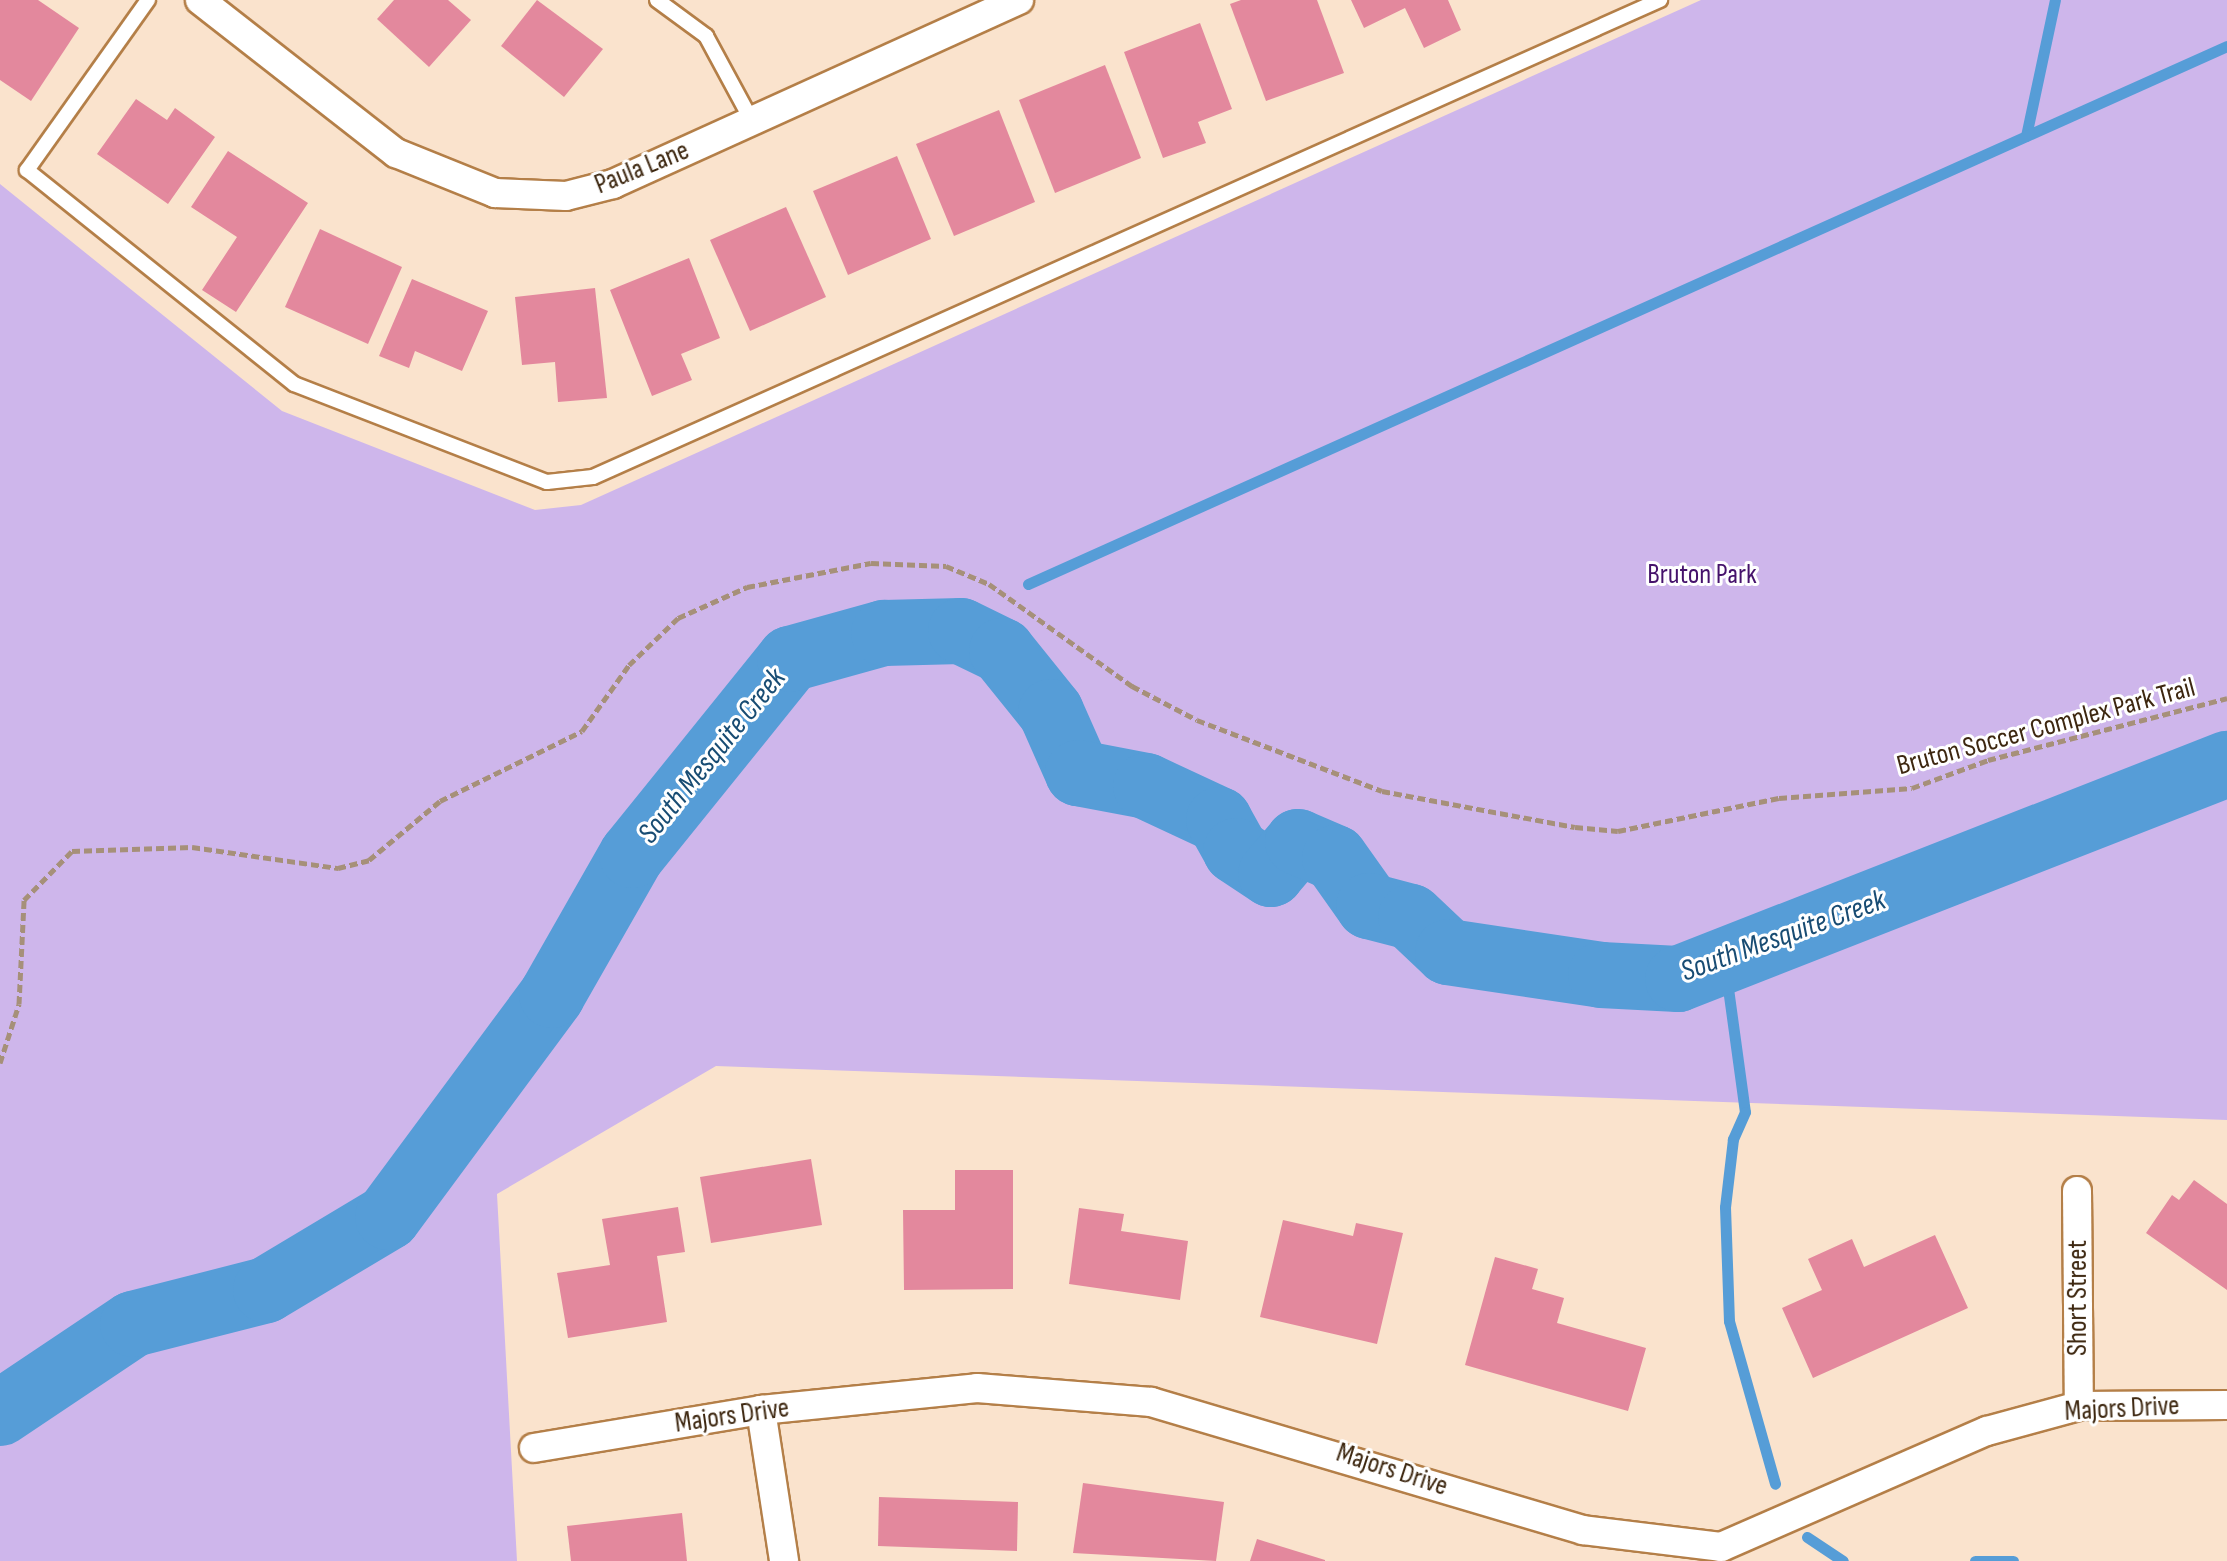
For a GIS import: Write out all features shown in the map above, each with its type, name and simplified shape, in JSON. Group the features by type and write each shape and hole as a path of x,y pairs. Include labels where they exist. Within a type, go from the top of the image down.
{"street":[{"name":"Paula Lane","path":"200,0 396,153 495,193 566,196 613,184 1019,0"},
{"name":"Short Street","path":"2077,1191 2079,1406"},
{"name":"Majors Drive","path":"534,1448 761,1410 977,1388 1151,1402 1657,1552 1721,1547 1987,1431 2079,1406 2227,1405"},
{"path":"761,1410 784,1561"}],"lane":[{"path":"148,0 27,170 294,384 547,482 593,477 1660,0"},
{"path":"657,0 706,36 752,121"}],"path":[{"name":"Bruton Soccer Complex Park Trail","path":"0,1063 19,1004 24,900 72,851 192,847 338,868 369,860 440,801 582,731 629,665 678,618 747,587 871,563 946,566 989,584 1132,686 1197,720 1382,791 1575,827 1618,831 1779,798 1912,788 1988,760 2227,698"}],"green space":[{"name":"Bruton Park","path":"1701,0 2227,0 2227,1120 716,1066 497,1194 517,1561 0,1561 0,184 282,411 535,510 581,505"}],"building":[{"path":"0,0 38,0 79,28 31,101 0,80"},
{"path":"394,0 448,0 471,20 429,67 377,19"},
{"path":"537,0 603,49 564,97 501,46"},
{"path":"1241,0 1317,0 1344,73 1266,101 1230,4"},
{"path":"1351,0 1448,0 1461,30 1424,48 1405,8 1364,28"},
{"path":"1200,23 1232,109 1198,122 1206,143 1163,158 1124,52"},
{"path":"1105,65 1141,158 1055,193 1019,100"},
{"path":"136,99 167,120 175,108 215,137 168,204 97,154"},
{"path":"999,110 1035,202 954,236 916,144"},
{"path":"228,151 308,203 236,312 202,290 237,237 191,207"},
{"path":"897,156 931,239 848,275 813,191"},
{"path":"786,207 826,297 750,331 710,240"},
{"path":"320,229 402,267 368,344 285,307"},
{"path":"689,258 720,338 681,354 692,380 652,396 610,290"},
{"path":"412,279 488,311 462,371 415,351 409,368 379,356"},
{"path":"595,288 607,398 558,402 555,362 522,365 515,297"},
{"path":"811,1159 822,1225 711,1243 700,1177"},
{"path":"955,1170 1013,1170 1013,1289 904,1290 903,1210 955,1210"},
{"path":"2194,1180 2227,1204 2227,1290 2146,1233 2172,1195 2179,1200"},
{"path":"678,1207 685,1252 657,1256 667,1322 568,1338 557,1273 610,1265 602,1219"},
{"path":"1079,1208 1124,1214 1121,1231 1188,1241 1180,1300 1069,1284"},
{"path":"1283,1220 1353,1236 1356,1223 1403,1233 1377,1344 1260,1317"},
{"path":"1935,1235 1968,1308 1813,1378 1782,1308 1822,1290 1808,1259 1852,1239 1864,1267"},
{"path":"1495,1257 1538,1269 1532,1289 1564,1298 1557,1323 1646,1348 1628,1411 1465,1365"},
{"path":"1083,1483 1224,1502 1216,1561 1073,1553"},
{"path":"879,1497 1018,1502 1017,1551 878,1546"},
{"path":"682,1513 687,1561 571,1561 567,1526"},
{"path":"1257,1539 1325,1560 1325,1561 1250,1561"}],"waterway":[{"path":"2026,136 2055,0"},
{"path":"1028,584 2227,46"},
{"path":"961,631 986,614"},
{"name":"South Mesquite Creek","path":"0,1413 133,1324 266,1290 388,1217 552,995 632,855 790,659 884,633 961,631 1002,651 1051,712 1078,773 1146,786 1219,820 1236,851 1271,874 1298,842 1335,858 1369,906 1411,917 1448,952 1601,975 1678,979 2227,764"},
{"path":"1724,959 1745,1112 1733,1139 1725,1207 1729,1321 1775,1484"},
{"path":"1807,1537 1843,1561"},
{"path":"1975,1561 2013,1561"}]}
